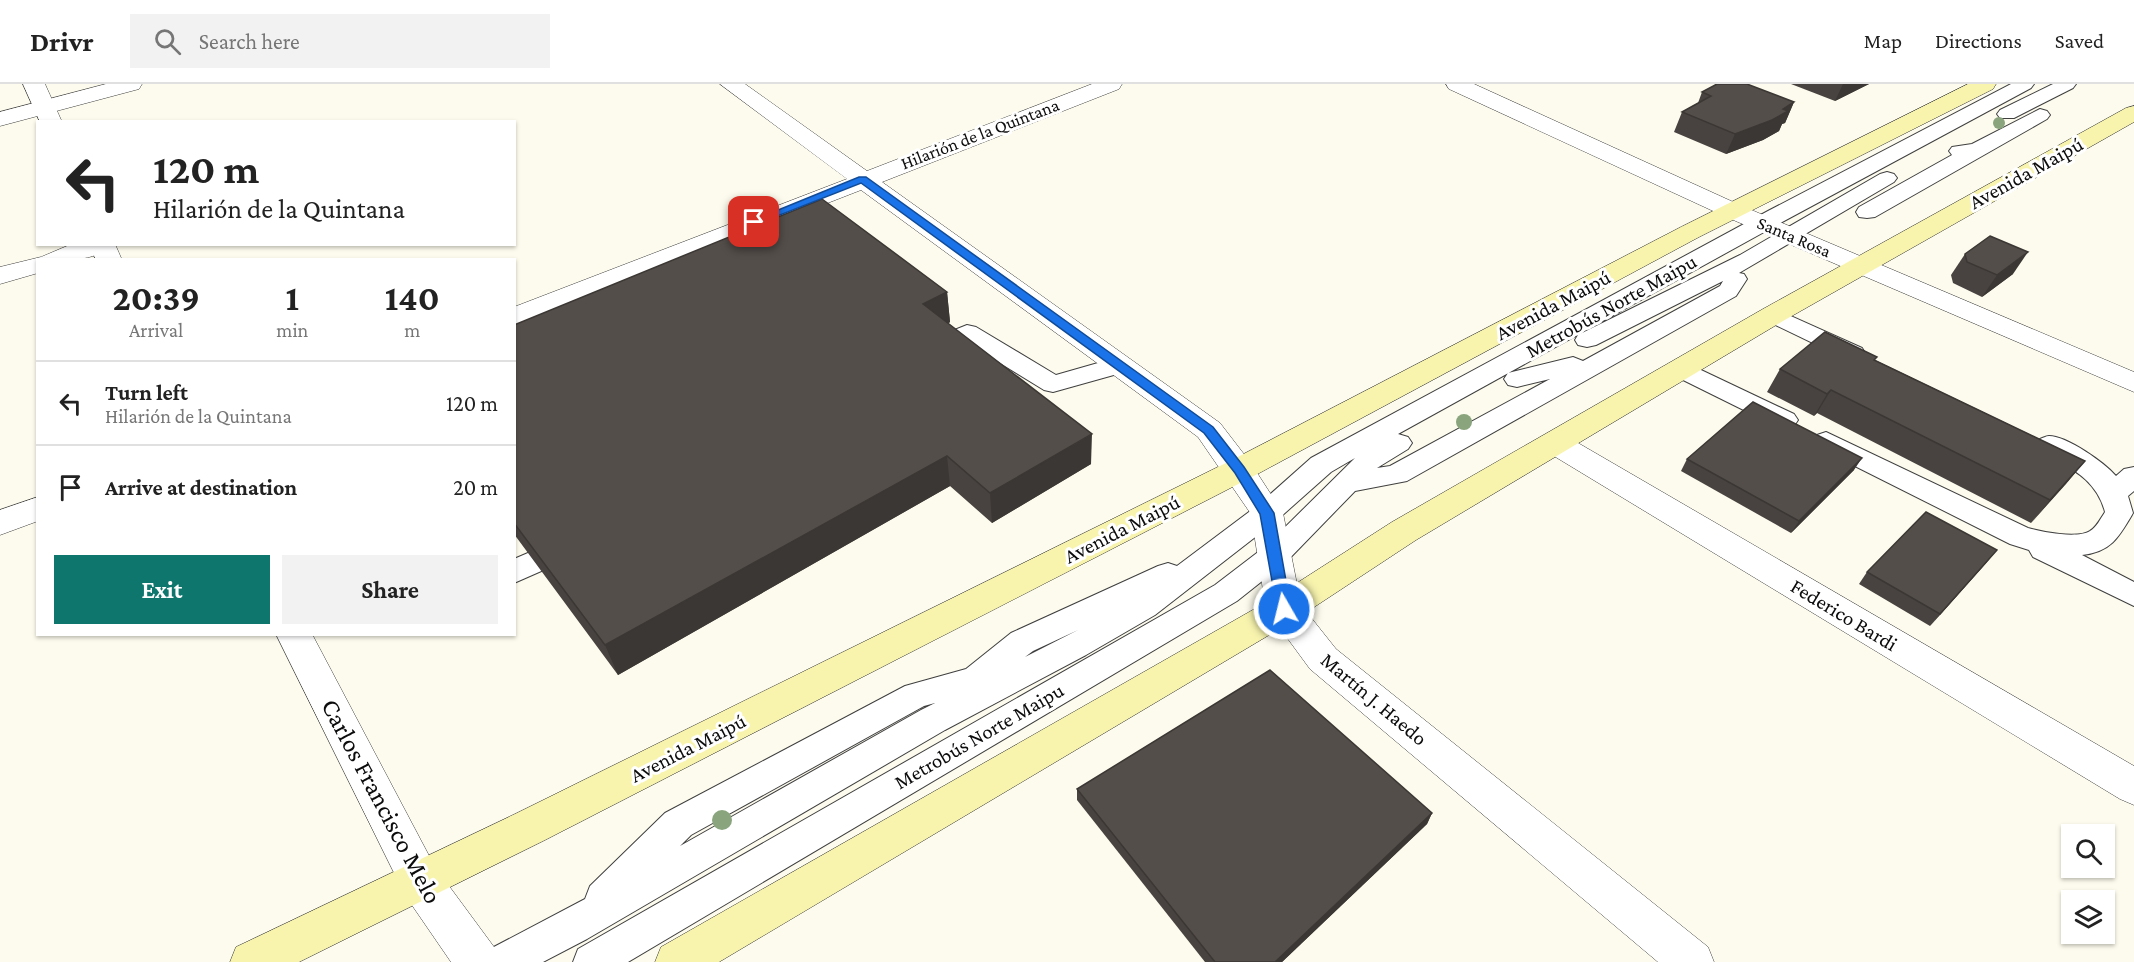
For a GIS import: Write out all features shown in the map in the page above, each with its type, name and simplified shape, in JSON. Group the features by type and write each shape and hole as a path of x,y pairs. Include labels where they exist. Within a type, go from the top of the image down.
{"main road":[{"name":"Avenida Maipú","path":"252,962 420,881 1239,470 1733,211 1985,84"},
{"name":"Avenida Maipú","path":"677,962 1284,609 1404,531 1773,315 2134,113"}],"street":[{"path":"34,84 48,114"},
{"path":"0,119 48,114 131,84"},
{"name":"Martín J. Haedo","path":"731,84 1209,430 1267,513 1284,609 1323,659 1692,962"},
{"name":"Hilarión de la Quintana","path":"516,316 862,179 1111,84"},
{"name":"Santa Rosa","path":"1457,84 1733,211 1762,223 1796,231 1860,266 2134,383"},
{"path":"58,258 94,246"},
{"path":"0,276 36,265"},
{"name":"Federico Bardi","path":"1555,443 2134,787"},
{"path":"0,523 36,509"},
{"name":"Carlos Francisco Melo","path":"295,636 420,881 478,962"}],"lane":[{"name":"Metrobús Norte Maipu","path":"504,962 574,926 925,707 976,679 1033,652 1144,607 1267,513 1321,465 1762,223 2025,84"},
{"name":"Metrobús Norte Maipu","path":"1796,231 1857,218 1959,151 2051,110 2068,84"},
{"name":"Metrobús Norte Maipu","path":"592,962 1226,593 1276,554 1371,458 1517,379 1573,355 1748,260 1924,156 1959,151"},
{"name":"Metrobús Norte Maipu","path":"1345,483 1397,474 1728,291 1748,260"},
{"path":"1773,315 1880,366"},
{"path":"906,358 967,332 1053,384 1119,365"},
{"name":"Metrobús Norte Maipu","path":"1573,355 1603,360"},
{"name":"Metrobús Norte Maipu","path":"1544,392 1573,355"},
{"path":"1682,369 2134,594"},
{"path":"2020,537 2067,546 2084,545 2102,538 2120,513 2117,499 2124,485 2107,483 2083,461 2030,436"},
{"path":"516,571 589,538"},
{"name":"Metrobús Norte Maipu","path":"925,707 1033,652"}],"building":[{"path":"1717,84 1747,84 1794,102 1783,109 1788,111 1772,120 1735,134 1682,112 1711,96 1702,92"},
{"path":"822,199 947,292 923,304 1092,434 990,493 947,456 605,645 516,526 516,324"},
{"path":"1990,236 2028,252 1997,275 1967,262 1965,254"},
{"path":"1825,332 1877,357 1874,360 2085,461 2050,500 1831,390 1827,394 1780,369"},
{"path":"1753,402 1862,458 1799,521 1687,459"},
{"path":"1926,512 1997,550 1940,614 1867,572"},
{"path":"1270,670 1432,813 1275,962 1215,962 1077,789"}],"route":[{"path":"754,222 862,179 1209,430 1267,513 1284,609"}]}
